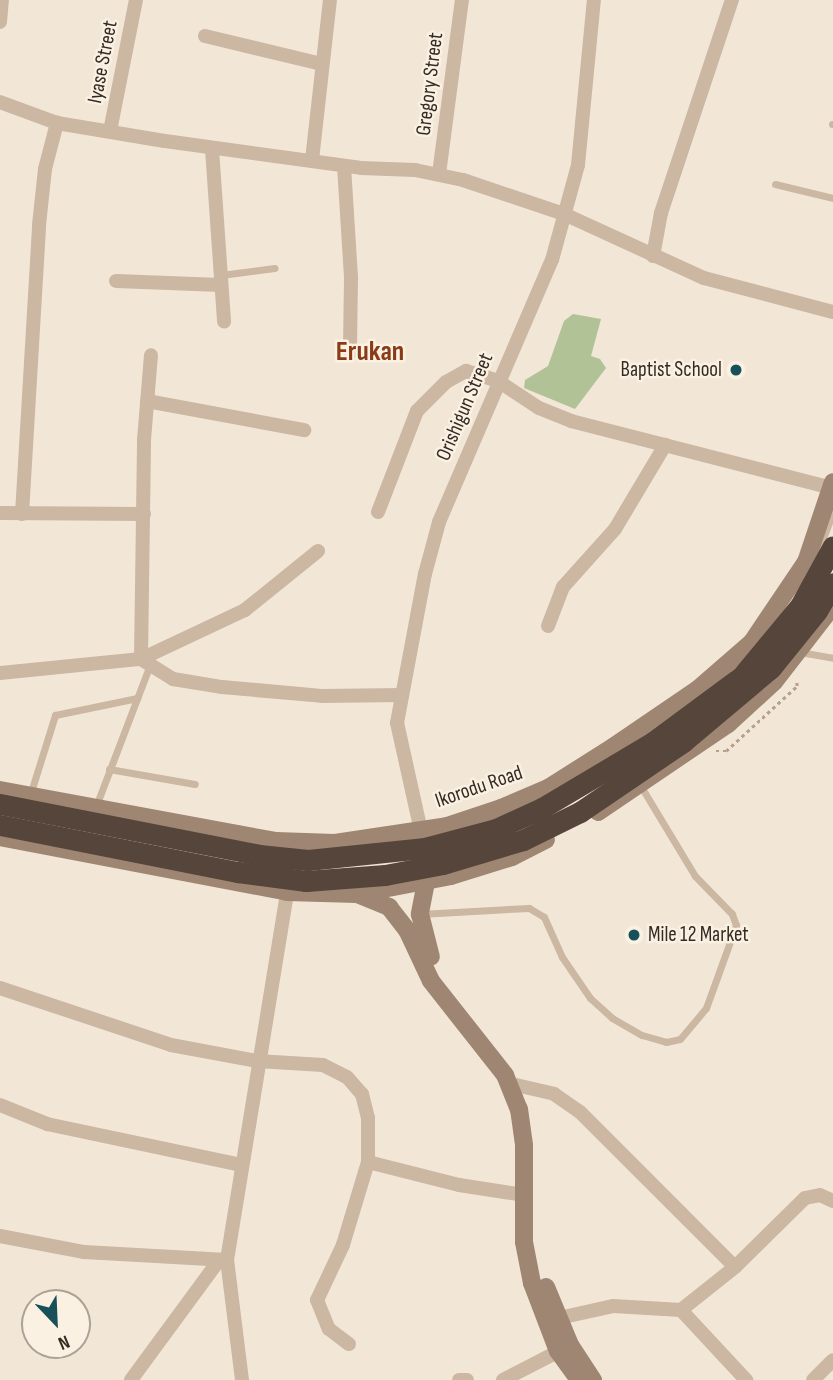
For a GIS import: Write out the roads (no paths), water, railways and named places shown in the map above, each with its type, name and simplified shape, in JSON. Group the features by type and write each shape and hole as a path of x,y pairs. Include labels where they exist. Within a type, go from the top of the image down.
{"highway":[{"name":"Ikorodu Road","path":"0,804 88,812 259,855 308,860 425,848 496,829 542,808 641,749 742,676 800,606 833,546"},
{"path":"0,825 72,841 306,881 419,868 523,840 592,804 741,698 796,640 833,583"},
{"path":"0,791 88,812"},
{"path":"0,836 72,841"}],"street":[{"path":"0,22 2,0"},
{"name":"Iyase Street","path":"110,131 136,0"},
{"path":"312,160 330,0"},
{"name":"Gregory Street","path":"439,174 462,0"},
{"name":"Orishigun Street","path":"421,831 397,723 433,540 498,381 552,260 578,165 594,0"},
{"path":"653,256 661,213 732,0"},
{"path":"205,36 322,64"},
{"path":"0,102 57,123 212,149 344,166 439,174 564,214 704,278 833,312"},
{"path":"22,514 39,225 45,169 57,123"},
{"path":"212,149 224,322"},
{"path":"344,166 353,321 350,352"},
{"path":"116,281 221,280"},
{"path":"145,663 144,514 151,355"},
{"path":"379,512 401,445 427,398 466,371 498,381 556,415 664,445 832,485"},
{"path":"147,401 304,430"},
{"path":"548,626 564,587 615,529 664,445"},
{"name":"Ikorodu Road","path":"0,791 30,795 88,812 276,841 335,844 421,831 490,811 548,788 698,689 752,642 806,562 832,485"},
{"path":"0,513 144,514"},
{"path":"0,673 145,663 245,610 318,551"},
{"path":"0,836 287,892 357,894 426,882 512,857 640,785 728,724 800,652 833,606"},
{"path":"145,663 173,679 276,694 402,695"},
{"path":"426,882 420,914 439,977 500,1055 528,1112 533,1150 534,1234 545,1285 559,1318 564,1348 593,1380"},
{"path":"242,1380 223,1260 287,892"},
{"path":"357,894 389,907 407,930 431,981 505,1074 519,1108 524,1242 532,1283 579,1380"},
{"path":"0,988 171,1045 257,1062 323,1065 347,1077 362,1094 368,1118 368,1162 343,1245 317,1300 329,1329 349,1345"},
{"path":"516,1085 554,1094 580,1112 735,1267"},
{"path":"0,1105 47,1124 241,1165"},
{"path":"368,1162 459,1185 524,1195"},
{"path":"559,1318 613,1306 681,1310 735,1267 804,1198 820,1195 833,1200"},
{"path":"0,1236 84,1252 223,1260"},
{"path":"131,1380 223,1260"},
{"path":"681,1310 746,1380"},
{"path":"503,1380 564,1348"},
{"path":"813,1380 833,1360"},
{"path":"460,1380 467,1380"}],"lane":[{"path":"775,184 833,198"},
{"path":"221,280 275,268"},
{"path":"0,791 271,846 317,851 399,842 474,825 524,808 571,782 707,690 750,651 784,609 808,573 833,512"},
{"path":"800,652 833,658"},
{"path":"88,812 109,769 137,698 145,663"},
{"path":"30,795 48,725 55,715 137,698"},
{"path":"109,769 195,784"},
{"path":"420,914 529,908 544,917 562,957 590,998 611,1018 642,1035 666,1042 680,1039 706,1008 736,925 732,914 695,876 640,785"}],"place":[{"name":"Baptist School","path":"736,370"},
{"name":"Mile 12 Market","path":"634,935"}],"district":[{"name":"Erukan","path":"370,352"}]}
